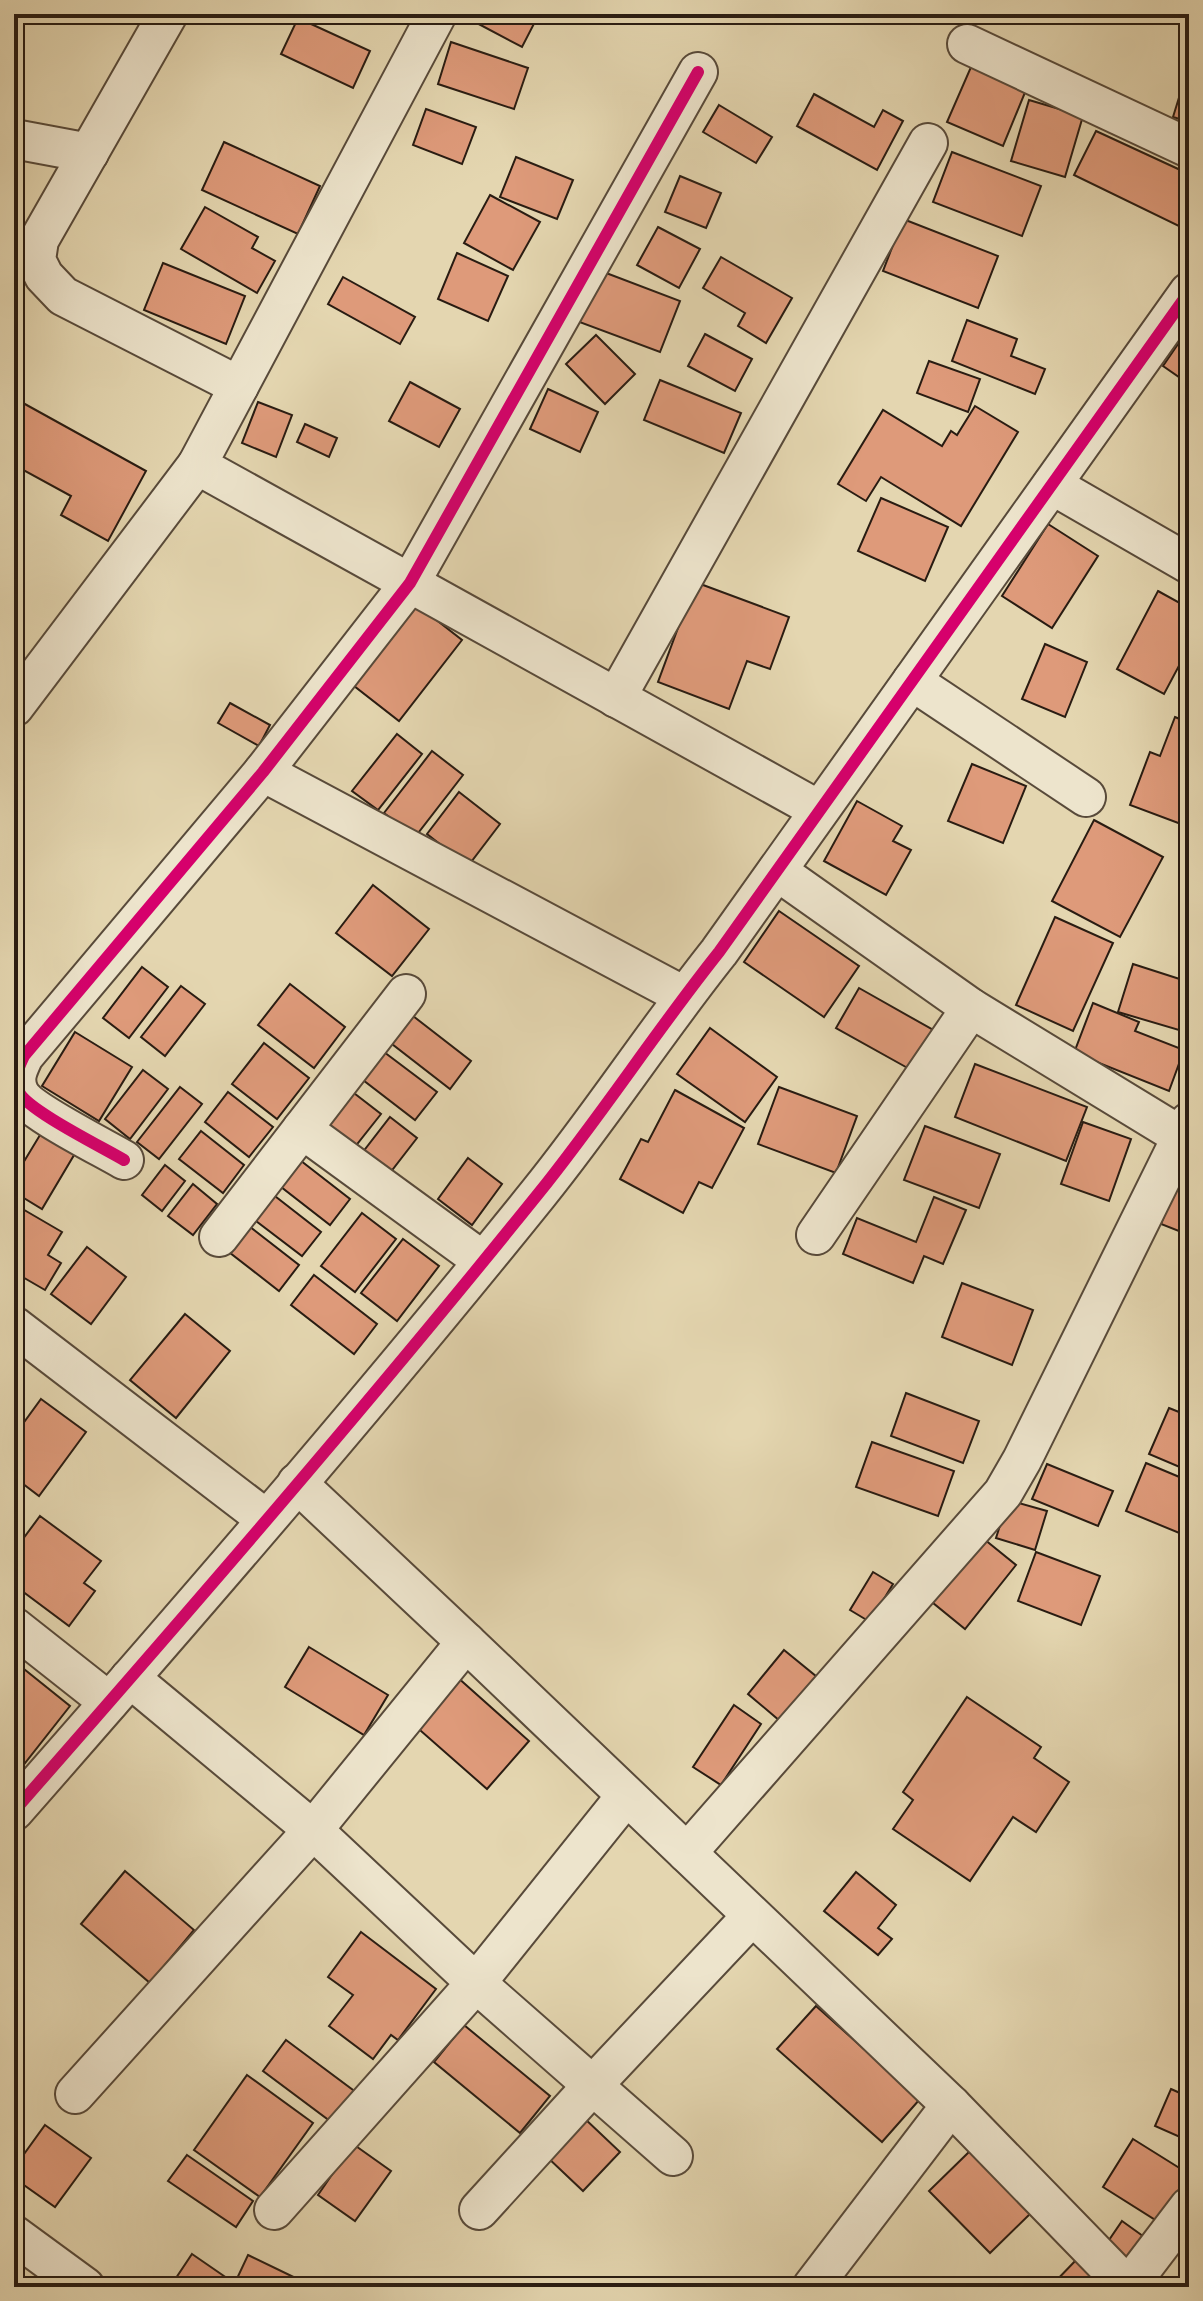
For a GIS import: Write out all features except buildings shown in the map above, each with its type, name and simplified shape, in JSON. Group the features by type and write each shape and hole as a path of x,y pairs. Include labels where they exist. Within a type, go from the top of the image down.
{"street":[{"path":"168,14 39,240 36,260 44,276 63,296 239,386"},
{"path":"14,707 197,465 437,14"},
{"path":"967,44 1189,148"},
{"path":"124,1160 34,1108 20,1094 15,1075 24,1056 263,772 410,583 698,72"},
{"path":"14,139 89,153"},
{"path":"616,698 928,143"},
{"path":"14,1811 297,1483 540,1192 719,952 1189,292"},
{"path":"197,465 819,810"},
{"path":"1052,485 1189,564"},
{"path":"912,681 1086,797"},
{"path":"263,772 684,996"},
{"path":"687,1853 1003,1493 1187,1133 971,1008 777,871"},
{"path":"219,1237 406,994"},
{"path":"816,1235 971,1008"},
{"path":"302,1129 483,1261"},
{"path":"14,1326 266,1519"},
{"path":"297,1483 951,2105 1128,2287 1189,2207"},
{"path":"14,1627 120,1690 313,1830 476,1983 673,2156"},
{"path":"75,2094 313,1830 466,1642"},
{"path":"274,2210 476,1983 626,1796"},
{"path":"479,2210 752,1916"},
{"path":"812,2287 951,2105"},
{"path":"14,2235 85,2287"}],"cycle path":[{"path":"124,1160 50,1118 25,1100 16,1082 24,1056 263,772 410,583 698,72"},
{"path":"14,1811 345,1428 561,1164 719,952 1189,292"}]}
